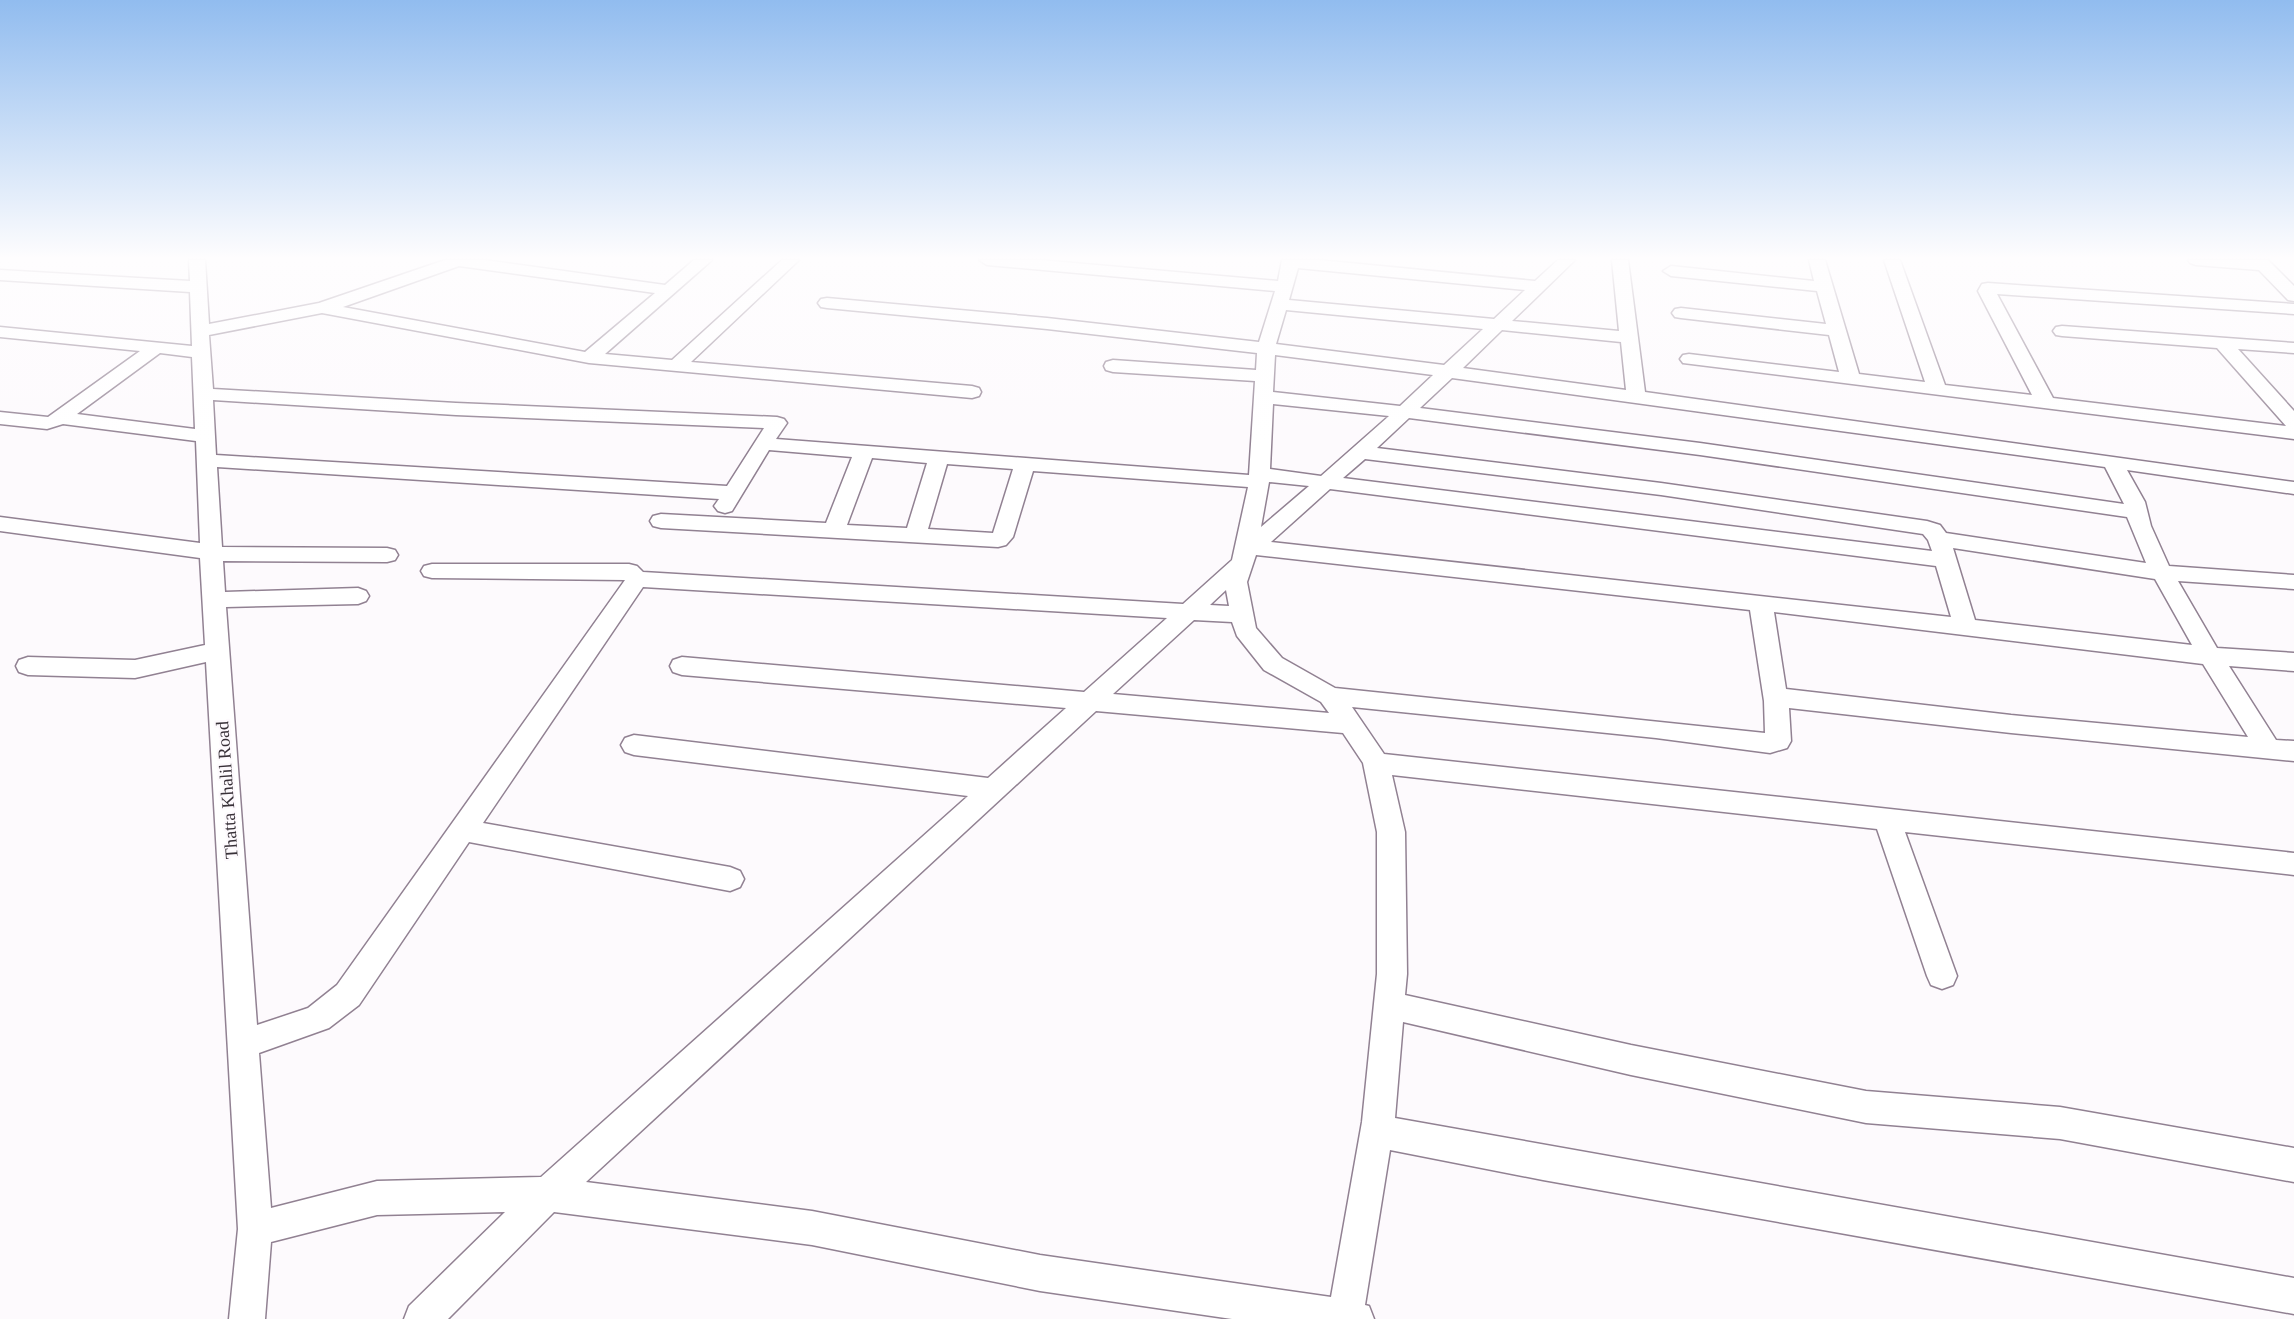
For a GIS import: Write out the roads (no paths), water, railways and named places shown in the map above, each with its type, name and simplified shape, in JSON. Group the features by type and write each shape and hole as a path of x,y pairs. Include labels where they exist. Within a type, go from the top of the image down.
{"street":[{"name":"Thatta Khalil Road","path":"200,322 211,553 255,1229 247,1319"},
{"path":"0,332 156,348 201,342 274,322"},
{"path":"394,322 589,358 678,364 972,392"},
{"path":"589,358 631,322"},
{"path":"678,364 724,322"},
{"path":"1008,322 1266,348 1450,371 2294,488"},
{"path":"1274,322 1266,348 1259,478 1246,554 1236,582 1245,630 1273,664 1330,696 1770,742 1778,741 1775,697 1761,603"},
{"path":"1488,322 1629,337"},
{"path":"422,1319 548,1194 1187,613 1246,554 1361,452 1502,322"},
{"path":"1627,322 1636,396"},
{"path":"1755,322 1837,331"},
{"path":"1834,322 1851,380"},
{"path":"1913,322 1937,390"},
{"path":"2003,322 2046,403"},
{"path":"2062,331 2294,348"},
{"path":"2222,342 2294,423"},
{"path":"0,418 47,423 60,418 156,348"},
{"path":"1689,359 2294,433"},
{"path":"1113,366 1264,387 1406,411 1630,439 2136,512"},
{"path":"204,394 456,409 777,423 714,525"},
{"path":"60,418 206,448 734,492"},
{"path":"763,444 1025,464 1325,483 2163,573 2294,582"},
{"path":"834,531 864,452"},
{"path":"1361,452 1661,489 1927,528 1932,530 1943,550 1966,628"},
{"path":"915,536 939,458"},
{"path":"2112,461 2134,502 2152,555 2210,656 2269,749"},
{"path":"662,521 998,540 1002,537 1025,464"},
{"path":"0,524 211,553 387,555"},
{"path":"1246,554 1761,603 2210,656 2294,662"},
{"path":"432,571 629,571 637,579 1242,615"},
{"path":"244,1044 318,1018 348,995 637,579"},
{"path":"214,600 358,596"},
{"path":"28,666 135,669 218,651"},
{"path":"682,666 1351,724"},
{"path":"255,1229 377,1198 548,1194 812,1228 1040,1273 1349,1318 1377,1131 1392,974 1391,832 1376,763 1330,696"},
{"path":"1775,697 2294,751"},
{"path":"634,745 993,789"},
{"path":"1376,763 2294,864"},
{"path":"1887,819 1942,976"},
{"path":"462,830 730,879"},
{"path":"1389,1005 1631,1060 1866,1107 2060,1124 2294,1165"},
{"path":"1377,1131 1543,1163 2294,1296"}]}
